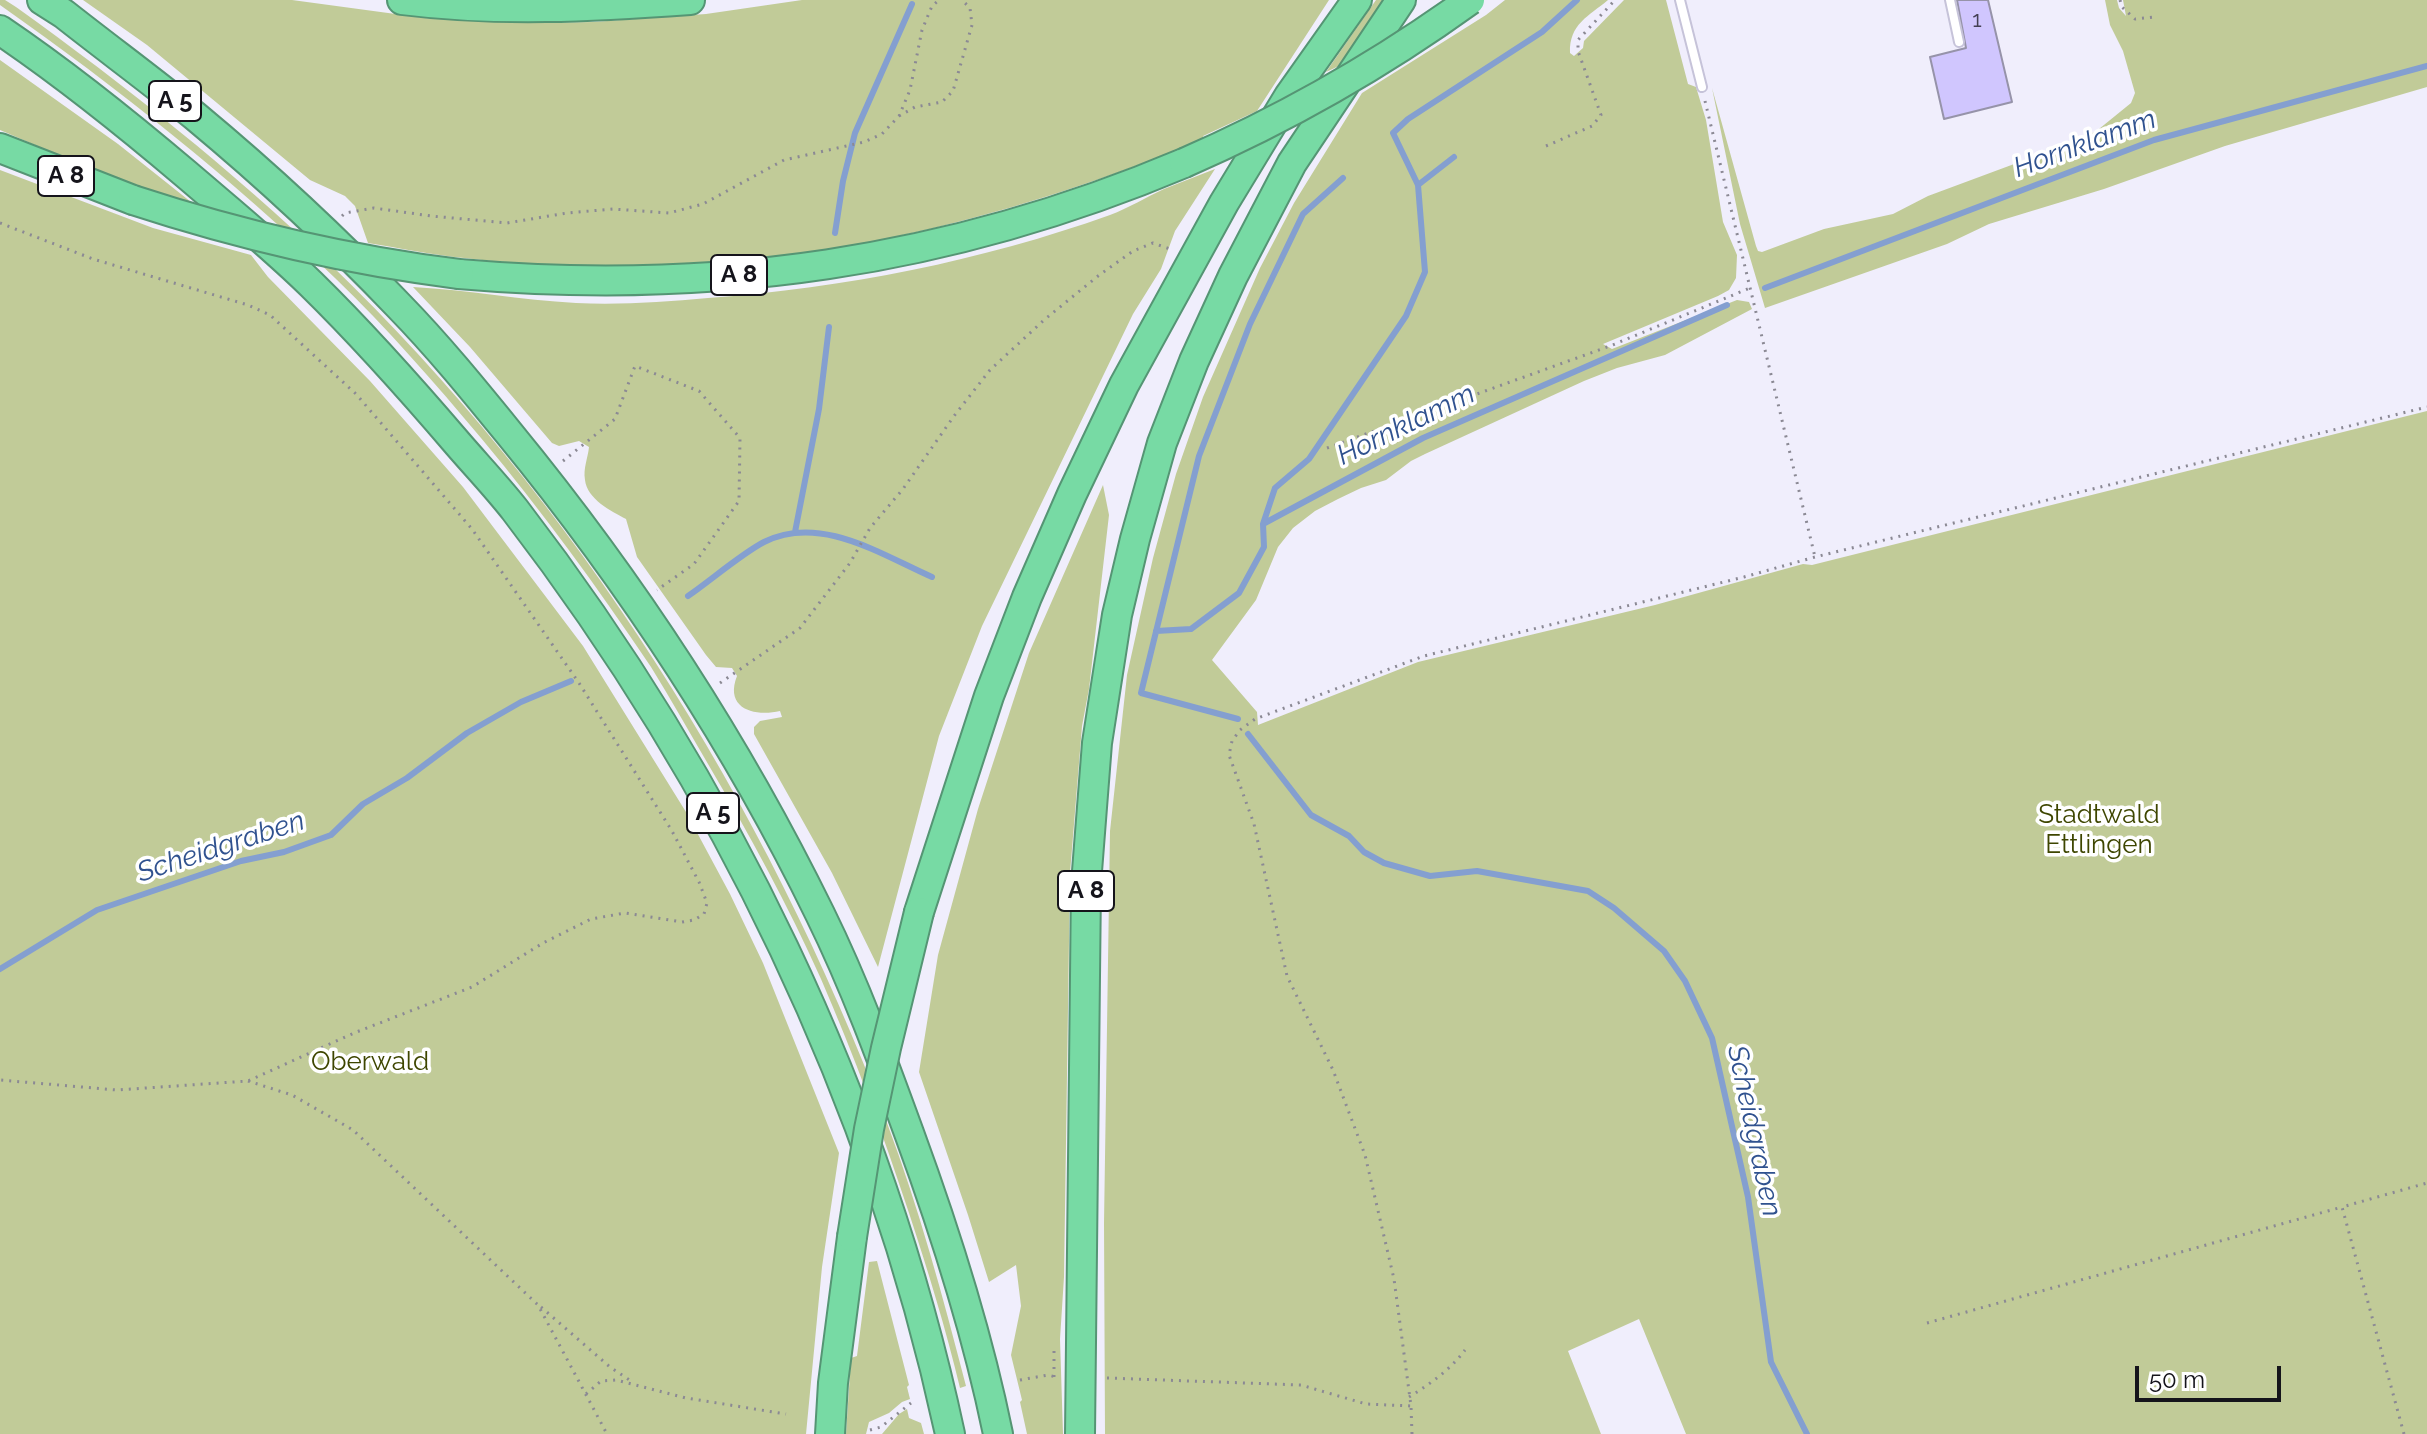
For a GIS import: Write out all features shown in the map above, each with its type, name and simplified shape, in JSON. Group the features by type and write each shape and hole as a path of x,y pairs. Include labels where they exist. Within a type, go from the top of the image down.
{"highway":[{"name":"A 5","path":"42,0 193,114 323,231 400,307 572,510 701,697 743,768 822,917 888,1071 948,1246 984,1372 998,1434"},
{"path":"402,0 548,7 690,0"},
{"path":"830,1434 833,1383 869,1129 919,912 989,696 1027,597 1124,385 1193,258 1289,96 1357,0"},
{"name":"A 8","path":"1080,1434 1086,884 1097,743 1117,615 1162,443 1194,361 1233,276 1292,163 1401,0"},
{"name":"A 8","path":"0,148 133,200 202,223 288,245 384,264 513,279 609,282 671,281 766,273 933,246 1028,220 1135,184 1249,135 1358,75 1470,0"},
{"name":"A 5","path":"0,30 103,104 311,284 421,401 514,509 606,637 691,772 745,872 814,1014 853,1107 887,1208 919,1308 950,1434"}],"lane":[{"path":"1680,0 1702,87"},
{"path":"1950,0 1959,42"}],"path":[{"path":"899,116 910,90 922,30 932,6 939,0"},
{"path":"323,231 345,213 374,208 507,223 613,209 669,213 703,204 784,160 864,142 882,134 899,116 915,107 942,102 953,91 972,25 970,8 962,0"},
{"path":"1546,146 1592,126 1601,115 1578,51 1578,40 1615,0"},
{"path":"2120,0 2122,7 2135,19 2154,17"},
{"path":"1702,87 1815,557"},
{"path":"0,223 93,259 270,315 356,394 472,529 532,613 672,831 707,903 704,914 682,922 625,913 591,919 543,943 472,987 354,1033 248,1081 117,1090 0,1080"},
{"path":"701,697 800,628 850,563 870,528 903,489 990,370 1044,320 1133,251 1153,243 1193,258"},
{"path":"1327,448 1610,346 1751,288"},
{"path":"544,476 615,419 635,366 699,391 740,438 739,501 694,564 638,603"},
{"path":"1412,1434 1394,1279 1365,1155 1333,1070 1287,976 1254,824 1229,755 1232,741 1240,730 1255,719 1424,656 2427,407"},
{"path":"248,1081 292,1095 353,1130 538,1305 610,1367 634,1383"},
{"path":"1927,1323 2427,1183"},
{"path":"2342,1207 2404,1434"},
{"path":"538,1305 607,1434"},
{"path":"1054,1350 1054,1377"},
{"path":"1409,1397 1435,1380 1465,1350"},
{"path":"1020,1380 1062,1376"},
{"path":"1107,1378 1301,1385 1366,1404 1411,1406"},
{"path":"585,1395 601,1381 616,1380 686,1398 786,1414"},
{"path":"870,1430 881,1427 911,1403"}],"green space":[{"path":"0,0 16,7 177,129 329,263 419,355 503,453 582,555 655,662 722,773 784,887 838,1004 887,1123 910,1187 966,1386 960,1388 899,1183 821,979 782,897 738,817 658,679 611,608 481,438 354,297 296,241 214,170 130,101 0,5"},
{"path":"83,0 292,0 425,18 528,23 706,14 802,0 1329,0 1257,111 1203,136 1204,139 1128,169 972,218 892,237 812,252 731,262 649,267 503,262 368,243 355,206 345,196 310,180 147,45"},
{"path":"1376,0 1384,0 1339,66 1326,72"},
{"name":"Stadtwald Ettlingen","path":"1505,0 1608,0 1577,28 1571,43 1570,53 1574,56 1583,48 1584,41 1624,0 1666,0 1688,84 1696,87 1706,120 1723,222 1737,255 1736,278 1729,290 1718,296 1603,344 1612,349 1737,300 1749,302 1752,309 1665,355 1584,381 1425,454 1386,480 1361,488 1315,511 1293,528 1278,547 1256,600 1212,660 1257,712 1258,725 1418,662 2427,411 2427,1434 1686,1434 1639,1319 1568,1351 1601,1434 1105,1434 1104,1223 1110,831 1127,675 1153,558 1176,474 1203,397 1260,268 1294,203 1362,93"},
{"path":"2105,0 2117,0 2126,16 2123,0 2427,0 2427,87 2225,146 2104,189 1989,224 1947,244 1765,308 1740,224 1712,88 1756,246 1762,252 1824,229 1893,214 1928,196 2076,143 2099,129 2131,103 2135,93 2123,51 2110,25"},
{"path":"0,60 118,144 191,202 117,180 0,130"},
{"path":"1215,169 1175,231 1161,269 1133,314 982,626 939,736 878,967 832,873 754,734 754,727 760,721 782,717 780,711 761,713 738,703 734,687 737,676 732,668 716,667 706,655 637,557 626,519 601,504 590,493 585,476 589,447 579,441 559,446 552,443 470,347 413,287 555,302 609,304 810,287 912,270 1012,246 1110,215"},
{"name":"Oberwald","path":"0,170 153,228 251,255 268,277 370,381 463,487 583,646 686,812 730,894 763,963 839,1153 822,1267 806,1434 0,1434"},
{"path":"1103,485 1109,515 1082,726 1070,873 1064,1277 1060,1339 1063,1434 1027,1434 1011,1355 1021,1306 1016,1265 989,1282 919,1072 938,955 978,809 1029,653"},
{"path":"877,1261 910,1399 869,1422 866,1434 846,1434 851,1358 857,1356 869,1262"},
{"path":"907,1409 909,1418 921,1423 924,1434 882,1434 899,1414"}],"building":[{"path":"1957,0 1988,0 2012,102 1944,119 1930,57 1966,48"}],"waterway":[{"path":"1418,185 1393,133 1408,119 1542,32 1577,0"},
{"path":"835,233 855,133 912,4"},
{"name":"Hornklamm","path":"1765,288 2154,140 2427,66"},
{"path":"1263,524 1275,488 1309,459 1406,316 1425,272 1418,185 1454,157"},
{"path":"1238,719 1141,693 1199,456 1250,324 1303,214 1343,178"},
{"name":"Hornklamm","path":"1156,631 1191,629 1239,593 1264,547 1263,524 1423,438 1727,305"},
{"path":"795,532 819,409 829,327"},
{"name":"Scheidgraben","path":"688,596 764,542 807,532 850,540 932,577"},
{"name":"Scheidgraben","path":"0,969 97,910 241,861 284,852 331,835 363,804 407,778 467,733 521,702 571,681"},
{"name":"Scheidgraben","path":"1248,734 1311,815 1349,836 1364,852 1384,863 1430,876 1477,871 1588,891 1614,908 1664,951 1685,981 1712,1038 1748,1197 1771,1362 1807,1434"}]}
